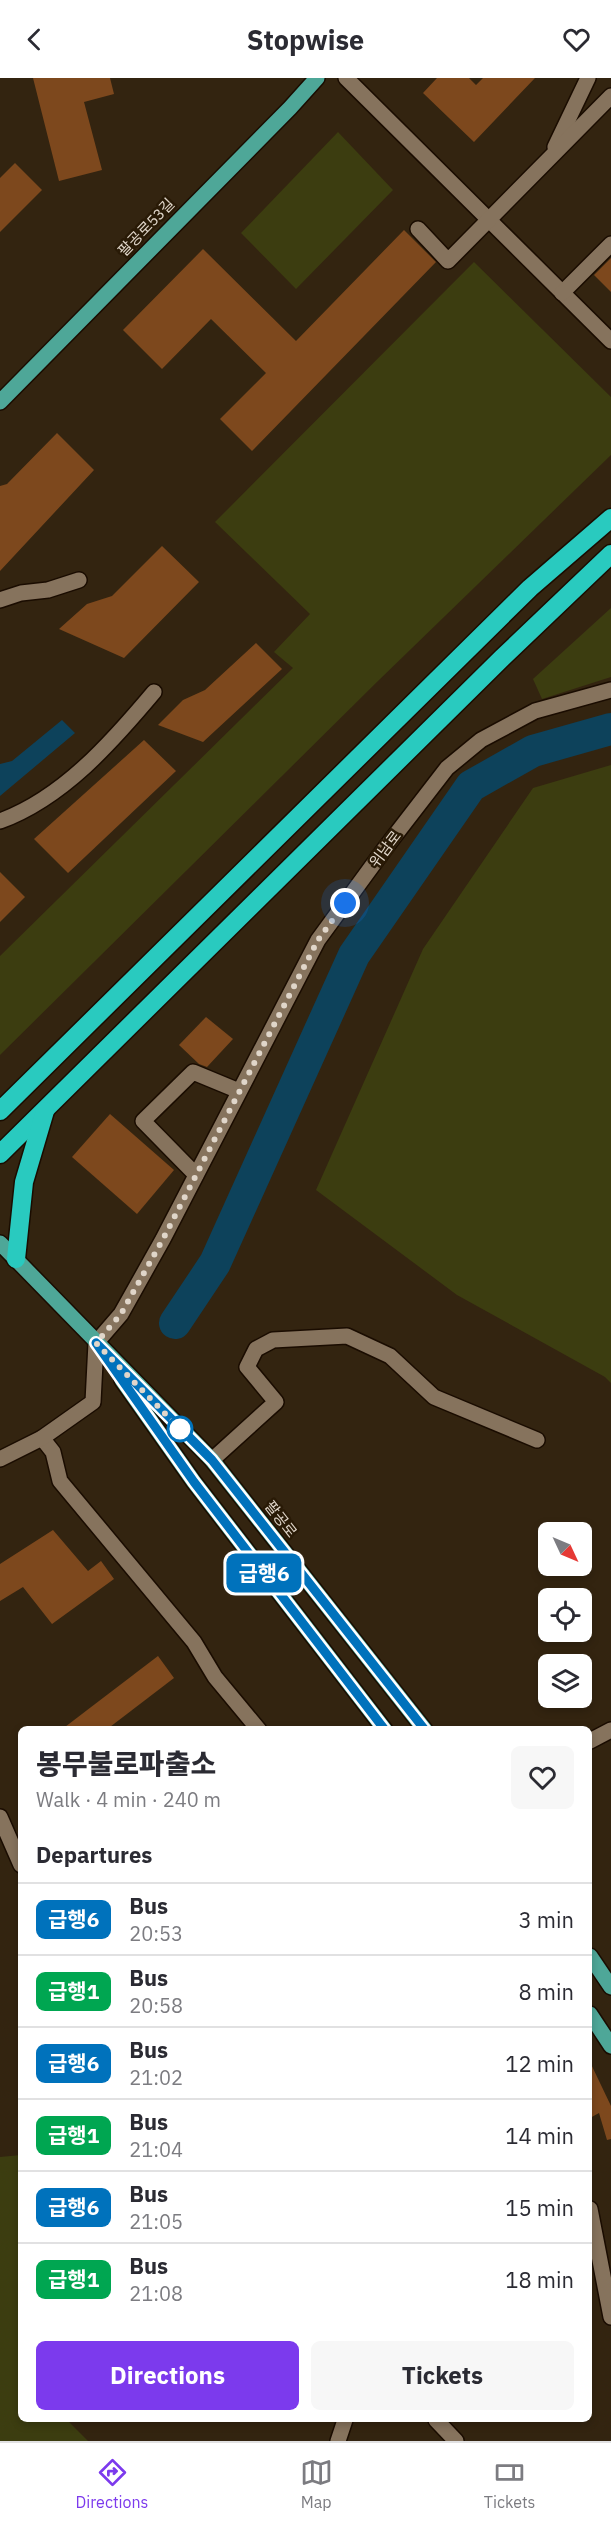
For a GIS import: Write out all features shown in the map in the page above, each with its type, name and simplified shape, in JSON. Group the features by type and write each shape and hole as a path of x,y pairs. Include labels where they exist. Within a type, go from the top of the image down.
{"highway":[{"path":"0,1111 530,588 611,518"},
{"path":"0,1154 502,658 611,554"},
{"path":"0,1098 18,1094"},
{"path":"16,1259 24,1182 45,1109"}],"main road":[{"name":"팔공로53길","path":"0,402 317,78"},
{"name":"팔공로","path":"0,1243 212,1460 422,1726"},
{"name":"팔공로","path":"96,1343 194,1482 382,1726"},
{"path":"592,1959 611,1987"},
{"path":"592,2017 611,2046"}],"street":[{"path":"346,78 611,341"},
{"path":"549,160 588,78"},
{"path":"418,229 448,261 611,96"},
{"path":"562,293 611,244"},
{"path":"0,600 21,593 48,590 79,580"},
{"name":"위남로","path":"96,1343 121,1314 318,940 447,768 482,740 535,711 611,690"},
{"path":"0,821 12,817 57,790 112,741 154,692"},
{"path":"196,1175 143,1121 193,1072 239,1091"},
{"path":"212,1460 276,1402 247,1367 256,1349 273,1340 347,1336 390,1356 434,1397 537,1440"},
{"path":"0,1459 42,1438 93,1402 96,1343"},
{"path":"42,1438 53,1452 60,1481 194,1642 215,1677 256,1726"},
{"path":"592,1739 611,1730"},
{"path":"0,1817 18,1858"},
{"path":"592,2219 611,2317"},
{"path":"338,2441 344,2422"},
{"path":"438,2422 456,2441"}],"shaded area":[{"path":"338,132 393,190 296,289 241,233"},
{"path":"474,262 611,397 611,455 378,681 0,1055 0,956 293,668 274,652 310,614 215,522"},
{"path":"611,608 611,677 542,699 533,679"},
{"path":"611,765 611,1383 605,1377 457,1295 316,1190 423,949 533,788"},
{"path":"18,2155 18,2422 69,2422 88,2441 0,2441 0,2157"}],"water":[{"path":"62,720 75,733 0,796 0,764 12,761"}],"building":[{"path":"33,78 110,78 114,94 84,102 102,170 59,181"},
{"path":"437,78 469,78 476,85 483,78 535,78 474,142 423,93"},
{"path":"15,163 42,190 0,232 0,178"},
{"path":"404,230 436,262 252,451 220,419 266,373 211,319 162,369 123,330 203,249 296,341"},
{"path":"611,258 611,292 594,275"},
{"path":"57,433 94,470 0,571 0,486 7,484"},
{"path":"162,546 199,582 124,658 59,629 87,604 112,596"},
{"path":"256,643 282,669 203,742 158,725 183,700 205,690"},
{"path":"144,740 176,771 68,873 34,839"},
{"path":"0,872 25,897 0,922"},
{"path":"206,1017 233,1039 207,1067 199,1064 179,1045"},
{"path":"110,1114 174,1170 137,1214 72,1157"},
{"path":"53,1530 88,1571 101,1561 114,1579 52,1624 23,1587 0,1601 0,1564"},
{"path":"158,1656 174,1678 111,1726 66,1726"},
{"path":"592,2066 611,2106 611,2139 607,2140 599,2113 592,2117"}],"waterway":[{"path":"175,1323 215,1263 354,955 471,786 533,751 611,729"}],"bus line":[{"name":"급행6","path":"382,1726 194,1482 96,1343 212,1460 422,1726"}],"route":[{"path":"180,1429 96,1343 121,1314 163,1239 318,940 345,903"}]}
